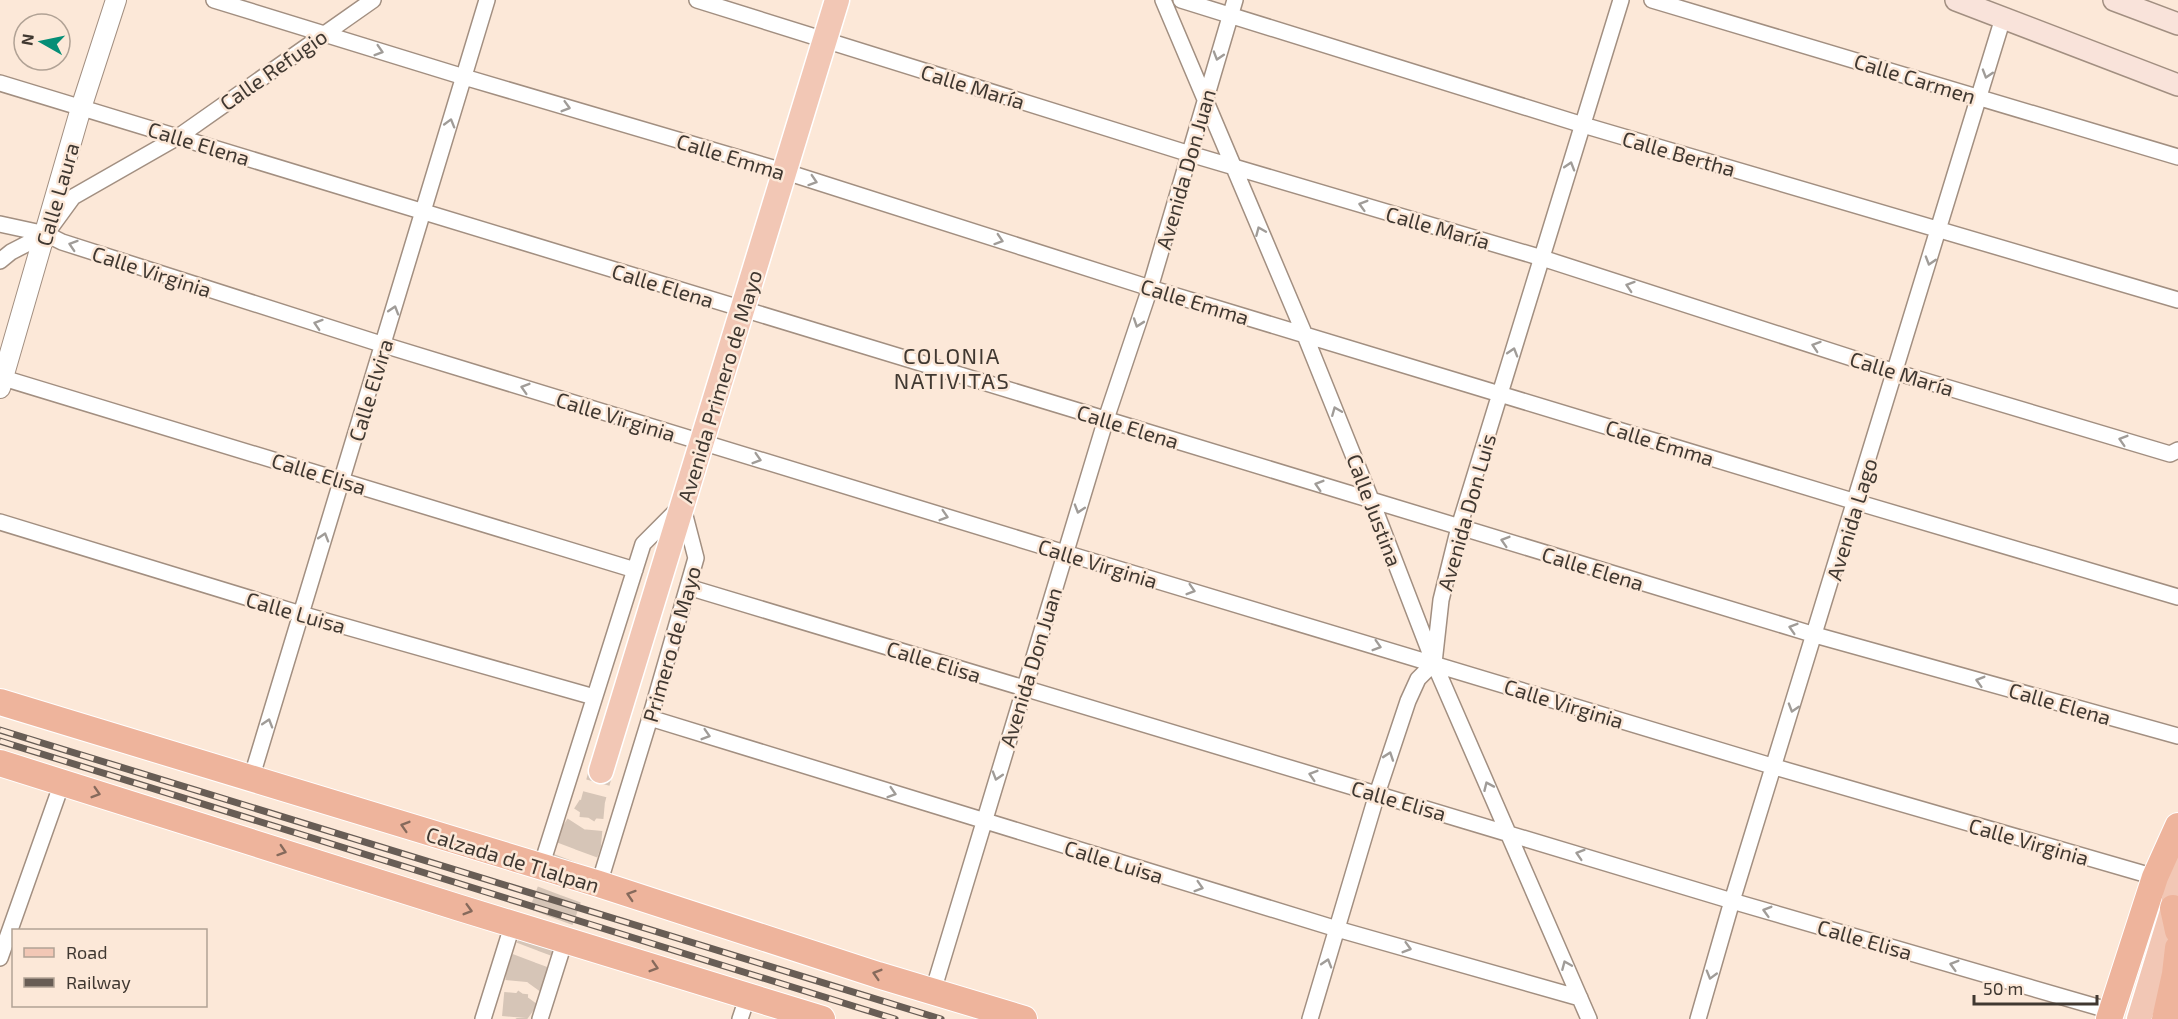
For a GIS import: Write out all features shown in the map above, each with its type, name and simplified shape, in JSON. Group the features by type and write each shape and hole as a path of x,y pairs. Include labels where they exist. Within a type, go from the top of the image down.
{"highway":[{"name":"Calzada de Tlalpan","path":"0,702 541,867 1024,1019"},
{"path":"0,763 513,923 744,1007 822,1019"},
{"path":"2110,1015 2155,878 2178,826"},
{"path":"2165,1019 2178,948"}],"main road":[{"name":"Avenida Primero de Mayo","path":"601,771 837,0"},
{"path":"1956,0 2178,85"},
{"path":"2114,0 2178,24"},
{"path":"2139,1019 2175,920 2178,862"}],"street":[{"name":"Calle Laura","path":"1,381 46,234 81,108 116,0"},
{"name":"Calle Emma","path":"214,0 783,171 1150,288 2178,597"},
{"name":"Calle Refugio","path":"0,261 11,252 46,234 73,197 178,136 373,0"},
{"name":"Calle Elvira","path":"251,779 487,0"},
{"name":"Calle María","path":"697,0 1190,154 1542,258 1895,372 2170,454 2178,450"},
{"name":"Calle Justina","path":"1162,0 1304,333 1434,663 1589,1019"},
{"name":"Calle Bertha","path":"1181,0 1233,8 1583,125 2178,300"},
{"name":"Avenida Don Luis","path":"1434,663 1441,600 1459,527 1620,0"},
{"name":"Calle Carmen","path":"1652,0 2178,157"},
{"name":"Avenida Don Juan","path":"933,991 1106,419 1150,288 1233,8"},
{"name":"Avenida Lago","path":"1698,1019 1732,901 2003,18"},
{"name":"Calle Elena","path":"0,83 1815,635 2178,736"},
{"name":"Calle Virginia","path":"0,224 46,234 73,245 384,345 1065,553 1774,767 2155,878"},
{"name":"Calle Elisa","path":"1,381 341,480 635,570"},
{"path":"541,867 643,544 682,505"},
{"name":"Primero de Mayo","path":"599,885 696,558 682,505"},
{"name":"Calle Luisa","path":"0,522 301,614 594,697"},
{"name":"Calle Elisa","path":"688,587 2110,1015"},
{"path":"1310,1019 1377,794 1408,701 1418,679 1434,663"},
{"name":"Calle Luisa","path":"650,718 1337,929 1580,998"},
{"path":"0,958 62,783"},
{"path":"483,1019 513,923"},
{"path":"540,1019 564,940"}],"tunnel":[{"path":"514,1017 539,982 589,845 593,801 601,771"},
{"path":"514,1017 518,974 568,840 590,806"}],"railway":[{"path":"0,730 941,1019"},
{"path":"0,741 895,1019"}],"district":[{"name":"COLONIA NATIVITAS","path":"952,368"}]}
